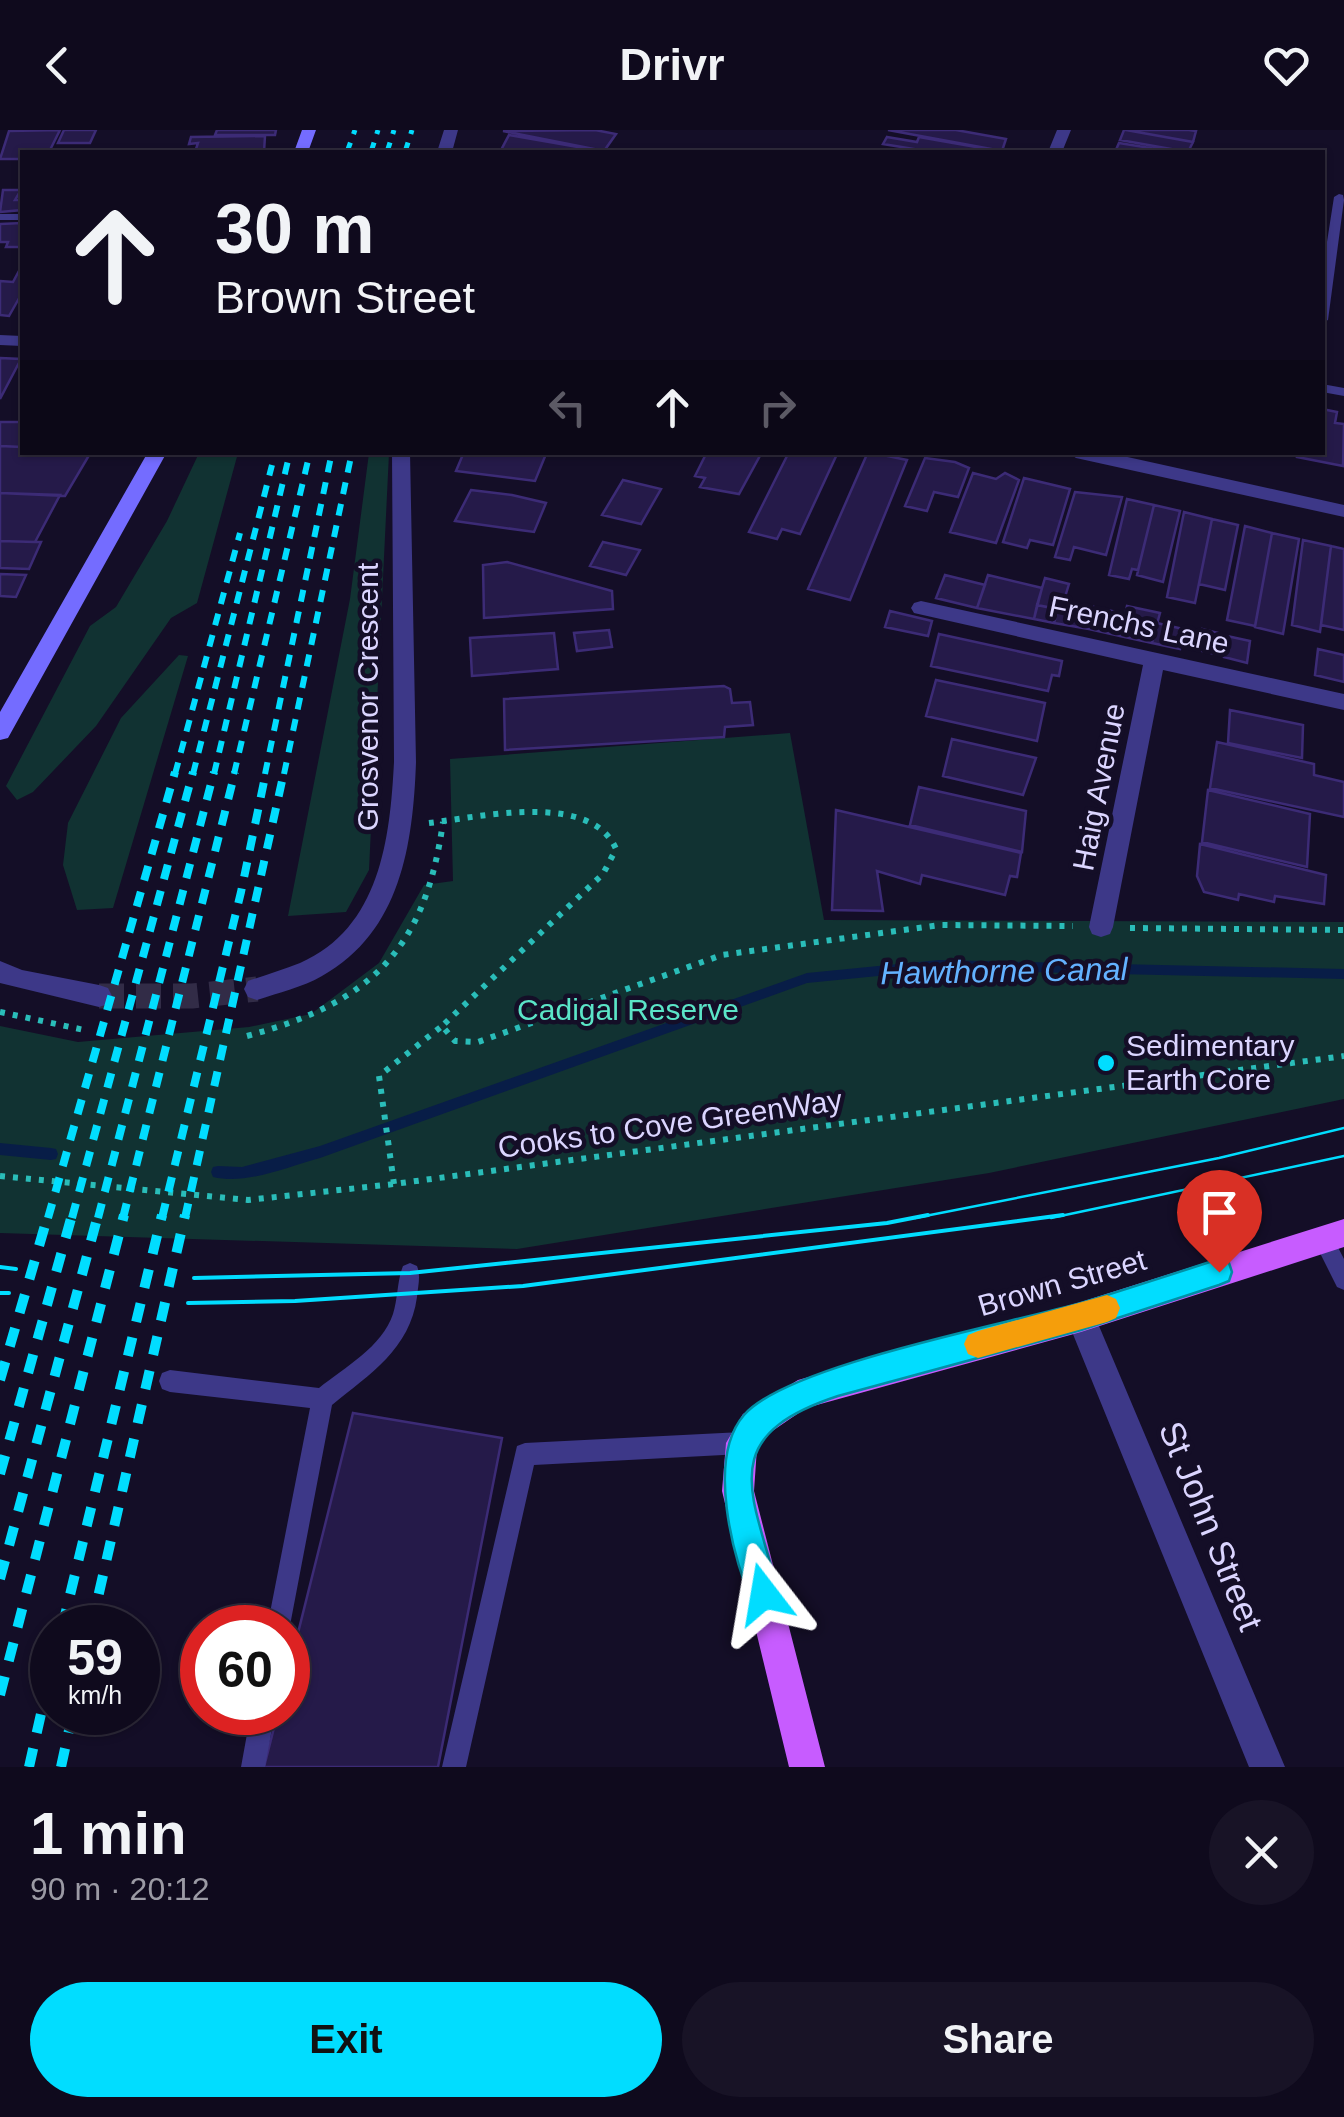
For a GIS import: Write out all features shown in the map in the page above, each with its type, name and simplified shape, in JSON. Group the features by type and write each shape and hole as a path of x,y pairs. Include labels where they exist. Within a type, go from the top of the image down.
{"main road":[{"path":"0,732 156,455"},
{"name":"Brown Street","path":"742,1443 754,1425 798,1395 1337,1239"},
{"path":"742,1443 738,1491 807,1767"}],"street":[{"name":"Grosvenor Crescent","path":"257,989 309,972 338,955 363,931 391,878 398,853 405,767 401,455"},
{"path":"1089,455 1344,512"},
{"name":"Frenchs Lane","path":"922,608 1344,702"},
{"name":"Haig Avenue","path":"1102,927 1156,658"},
{"path":"0,972 19,980 99,996"},
{"name":"St John Street","path":"1081,1316 1267,1767"}],"lane":[{"path":"1325,297 1338,197"},
{"path":"1337,1239 1344,1280"},
{"path":"283,1605 322,1399 367,1364 391,1338 402,1320 410,1273"},
{"path":"170,1381 322,1399"},
{"path":"454,1767 524,1454 742,1443"},
{"path":"253,1767 259,1735"}],"path":[{"path":"394,1184 378,1076 442,1026 604,874 616,849 607,830 587,818 551,814 443,822"},
{"path":"442,1026 455,1041 478,1042 722,956 940,925 1344,930"},
{"path":"0,1012 89,1031"},
{"name":"Cooks to Cove GreenWay","path":"0,1176 248,1200 394,1184 1344,1056"}],"green space":[{"path":"198,455 237,455 197,603 171,618 96,726 33,792 17,800 6,786 90,626 116,607 167,521"},
{"path":"369,455 389,455 369,870 346,912 288,916 350,599"},
{"path":"179,655 188,656 113,908 77,910 63,865 68,823 121,718"},
{"name":"Cadigal Reserve","path":"790,733 824,920 1344,922 1344,1099 989,1173 517,1249 0,1233 0,1026 78,1042 249,1027 311,1014 379,963 424,885 453,881 450,759"}],"building":[{"path":"60,130 50,150 20,150 20,159 0,159 9,131"},
{"path":"64,130 96,130 90,143 58,143"},
{"path":"217,130 276,130 275,135 215,135"},
{"path":"595,130 616,134 605,150 599,150 503,131"},
{"path":"888,130 956,130 1006,139 1002,150"},
{"path":"1124,130 1193,142 1189,150 1177,150 1120,140"},
{"path":"1126,130 1189,130 1196,131 1193,142"},
{"path":"509,135 595,150 501,150"},
{"path":"265,136 264,150 196,150 198,143 189,144 191,137"},
{"path":"887,137 917,142 919,137 993,150 920,150 883,144"},
{"path":"1119,143 1163,150 1116,150"},
{"path":"3,190 20,190 15,200 20,200 20,210 0,212"},
{"path":"20,223 20,247 6,247 8,242 0,242 0,224"},
{"path":"20,269 20,297 9,316 0,315 0,281 13,282"},
{"path":"0,358 20,359 20,361 0,399"},
{"path":"1325,410 1337,412 1335,423 1344,424 1343,466 1297,457 1325,455"},
{"path":"0,422 20,422 20,447 0,446"},
{"path":"0,446 20,447 20,455 89,455 65,496 0,493"},
{"path":"463,455 546,455 535,481 456,471"},
{"path":"706,455 760,455 739,494 700,487 705,478 695,476"},
{"path":"788,455 837,455 800,534 782,529 777,539 749,532"},
{"path":"867,455 907,460 850,600 808,589"},
{"path":"925,458 969,468 958,497 934,492 927,511 905,506"},
{"path":"973,473 996,479 1005,473 1019,480 996,543 950,532"},
{"path":"1024,478 1070,489 1053,545 1030,540 1027,548 1003,542"},
{"path":"623,480 661,489 641,524 602,515"},
{"path":"471,490 546,503 534,532 455,521"},
{"path":"1075,492 1122,497 1106,555 1074,547 1070,560 1055,557"},
{"path":"0,493 60,495 35,542 0,541"},
{"path":"1127,499 1154,505 1138,570 1132,569 1129,579 1109,575"},
{"path":"1154,505 1180,511 1163,582 1137,575"},
{"path":"1184,512 1212,519 1195,603 1167,597"},
{"path":"1212,519 1238,525 1225,590 1199,584"},
{"path":"1245,526 1272,533 1255,626 1227,620"},
{"path":"1272,533 1299,539 1283,634 1255,627"},
{"path":"1303,540 1331,546 1320,632 1292,625"},
{"path":"0,541 41,542 29,569 0,568"},
{"path":"603,542 640,550 626,575 590,566"},
{"path":"1331,546 1344,549 1344,630 1321,625"},
{"path":"507,562 612,591 613,609 484,618 483,565"},
{"path":"0,574 26,575 16,597 0,596"},
{"path":"945,575 985,585 977,608 936,598"},
{"path":"988,575 1042,588 1034,619 977,608"},
{"path":"1045,578 1069,584 1061,610 1037,605"},
{"path":"1037,605 1058,609 1054,623 1034,619"},
{"path":"1127,606 1160,613 1152,643 1120,636"},
{"path":"1094,607 1125,614 1120,636 1089,629"},
{"path":"890,611 932,621 928,636 885,627"},
{"path":"1057,611 1091,618 1089,629 1054,623"},
{"path":"1157,623 1183,629 1180,649 1152,643"},
{"path":"1202,629 1218,633 1215,654 1198,650"},
{"path":"609,630 612,647 577,651 574,633"},
{"path":"554,633 558,669 472,676 470,638"},
{"path":"939,634 1062,661 1059,676 1052,675 1048,691 931,666"},
{"path":"1227,636 1250,641 1247,663 1224,657"},
{"path":"1318,649 1344,655 1344,682 1315,675"},
{"path":"936,680 1045,703 1037,741 926,716"},
{"path":"724,686 730,689 732,703 750,702 753,725 725,727 724,737 505,750 504,699"},
{"path":"1230,710 1303,725 1302,758 1228,743"},
{"path":"952,739 1036,758 1023,795 943,776"},
{"path":"1217,742 1314,764 1314,775 1344,782 1344,817 1210,788"},
{"path":"919,787 1026,811 1022,852 910,825"},
{"path":"1208,790 1310,814 1307,867 1202,842"},
{"path":"836,810 1021,853 1017,877 1010,876 1005,895 922,875 920,884 877,871 883,911 832,910"},
{"path":"1200,844 1326,875 1324,904 1275,896 1274,902 1239,894 1238,900 1204,892 1197,876"},
{"path":"353,1413 502,1438 438,1767 264,1767 272,1735 310,1735 310,1605 305,1605"}],"waterway":[{"name":"Hawthorne Canal","path":"218,1172 242,1173 320,1152 807,978 939,965 1344,974"},
{"name":"Hawthorne Canal","path":"0,1149 51,1154"}],"tunnel":[{"path":"99,996 192,996 257,989"}],"tram line":[{"path":"915,1218 1219,1158 1344,1128"},
{"path":"1051,1218 1344,1156"},
{"path":"194,1278 410,1273 887,1223 928,1215"},
{"path":"188,1303 295,1301 523,1286 1063,1215"},
{"path":"0,1267 16,1269"},
{"path":"0,1293 9,1293"}],"railway":[{"path":"348,150 355,130"},
{"path":"372,150 378,130"},
{"path":"388,150 394,130"},
{"path":"406,150 412,130"},
{"path":"214,774 289,455"},
{"path":"234,774 309,455"},
{"path":"265,774 331,455"},
{"path":"284,774 351,455"},
{"path":"193,774 272,465"},
{"path":"175,774 240,533"},
{"path":"48,1218 175,772"},
{"path":"72,1218 193,772"},
{"path":"98,1218 214,772"},
{"path":"123,1218 235,772"},
{"path":"162,1218 266,772"},
{"path":"185,1218 284,772"},
{"path":"0,1380 48,1215"},
{"path":"0,1474 72,1215"},
{"path":"0,1579 98,1215"},
{"path":"0,1695 124,1215"},
{"path":"68,1605 162,1215"},
{"path":"96,1605 185,1215"},
{"path":"29,1767 36,1735"},
{"path":"61,1767 68,1735"}],"slow traffic":[{"path":"978,1344 1107,1308"}],"place":[{"name":"Sedimentary Earth Core","path":"1106,1063"}],"route":[{"path":"764,1594 738,1491 738,1464 742,1443 771,1410 798,1395 838,1382 1081,1316 1219,1272"}]}
